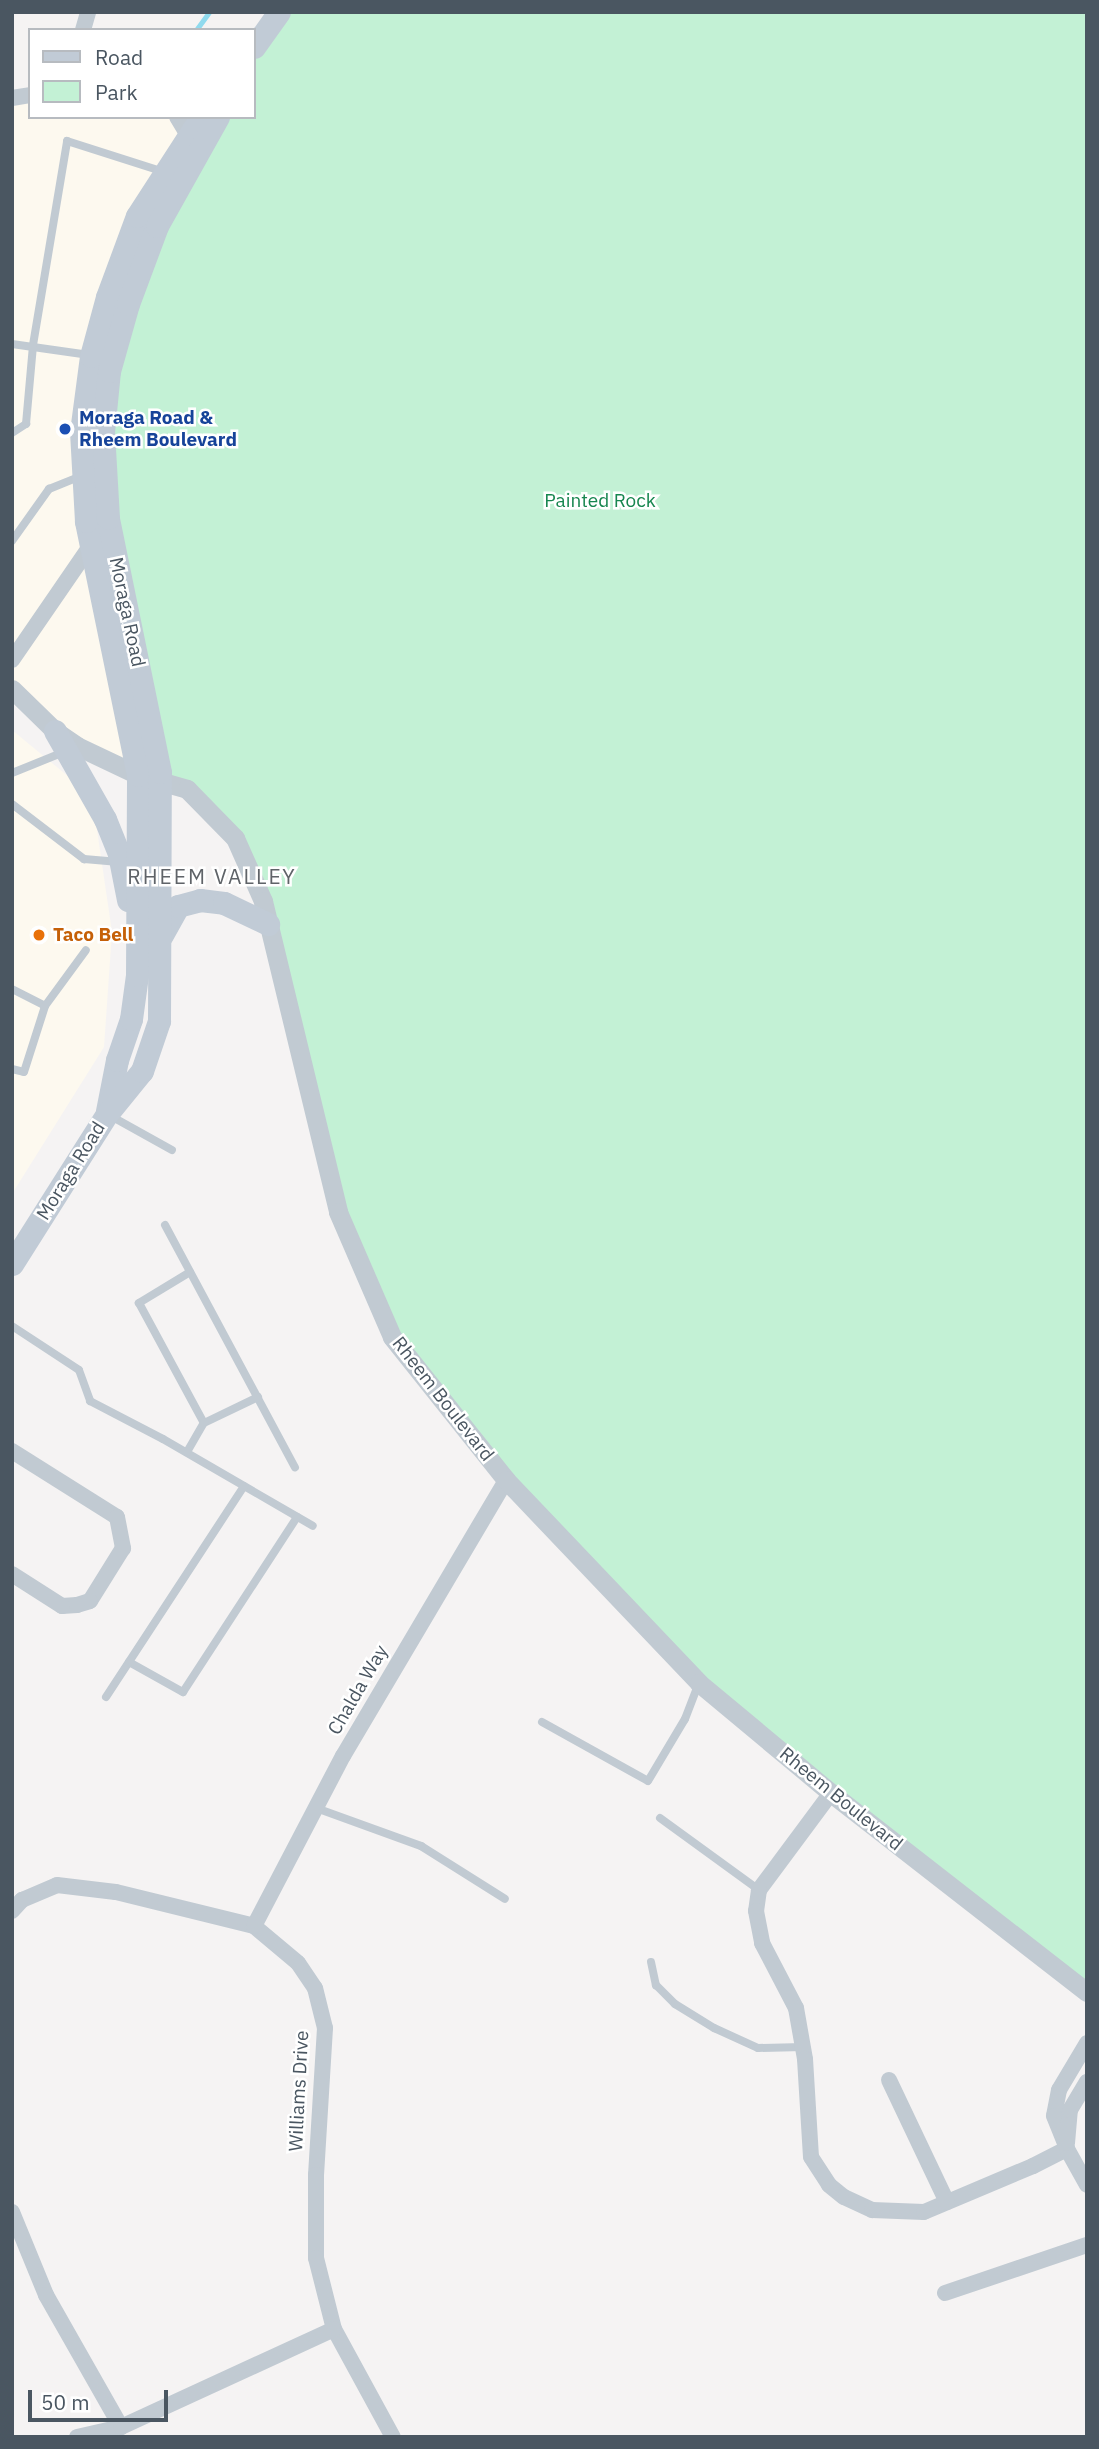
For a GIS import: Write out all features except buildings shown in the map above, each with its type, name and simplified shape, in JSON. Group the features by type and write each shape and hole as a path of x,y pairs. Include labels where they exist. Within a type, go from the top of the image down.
{"main road":[{"path":"256,44 276,17"},
{"path":"256,51 276,17"},
{"name":"Moraga Road","path":"107,1114 117,1060 131,1019 137,975 137,927 149,777 91,545 81,432 101,360 128,304 157,226 217,119"},
{"name":"Moraga Road","path":"12,1265 107,1114 142,1071 159,1021 162,934 149,777 108,518 101,360 107,297 137,216 165,173 189,123"},
{"path":"55,731 100,810 121,862 123,885 137,927"},
{"path":"162,934 178,906 200,900 224,903 268,924"}],"street":[{"path":"12,660 91,545"},
{"name":"Rheem Boulevard","path":"12,689 55,731 77,746 149,777 187,789 235,838 263,901 338,1212 392,1337 506,1480 699,1683 831,1793 1087,1992"},
{"path":"12,1451 117,1517 123,1548 90,1601 78,1605 62,1606 12,1574"},
{"name":"Chalda Way","path":"254,1926 316,1808 506,1480"},
{"path":"831,1793 760,1890 756,1911 762,1943 796,2008 803,2047 811,2157 829,2185 844,2197 872,2210 924,2212 1067,2149"},
{"name":"Williams Drive","path":"12,1911 22,1900 57,1885 116,1892 254,1926 298,1963 314,1988 325,2028 316,2175 316,2258 334,2329 393,2437"},
{"path":"1087,2043 1059,2090 1055,2116 1067,2149 1087,2185"},
{"path":"889,2080 947,2202"},
{"path":"1067,2149 1070,2110 1087,2082"},
{"path":"12,2212 46,2295 121,2427"},
{"path":"945,2292 1087,2245"},
{"path":"77,2437 121,2427 334,2329"}],"lane":[{"path":"12,433 26,424 33,345 67,141 165,173"},
{"path":"12,344 33,345 101,360"},
{"path":"12,541 48,489 83,475"},
{"path":"14,769 65,752"},
{"path":"12,804 83,859 121,862"},
{"path":"12,1069 24,1072 44,1006 86,950"},
{"path":"12,989 44,1006"},
{"path":"107,1114 172,1150"},
{"path":"165,1225 295,1467"},
{"path":"190,1272 139,1303 204,1423"},
{"path":"12,1326 79,1370 90,1401 187,1452 313,1526"},
{"path":"187,1452 204,1423 258,1397"},
{"path":"106,1698 244,1486"},
{"path":"129,1662 183,1692 297,1517"},
{"path":"541,1721 648,1781 685,1719 699,1683"},
{"path":"316,1808 421,1846 505,1899"},
{"path":"660,1818 760,1890"},
{"path":"651,1962 656,1985 675,2004 715,2028 758,2048 803,2047"}],"shaded area":[{"path":"28,95 28,119 178,119 199,151 160,779 77,746 12,689 12,98"},
{"path":"12,730 92,796 112,932 104,1047 12,1194"}],"green space":[{"name":"Painted Rock","path":"279,12 1087,12 1087,1992 688,1673 392,1337 338,1212 274,953 235,838 160,779 103,432 128,304 217,119 256,119 256,52"}],"waterway":[{"path":"197,28 209,12"}],"place":[{"name":"Moraga Road & Rheem Boulevard","path":"65,429"},
{"name":"Taco Bell","path":"39,935"}],"district":[{"name":"RHEEM VALLEY","path":"212,876"}]}
